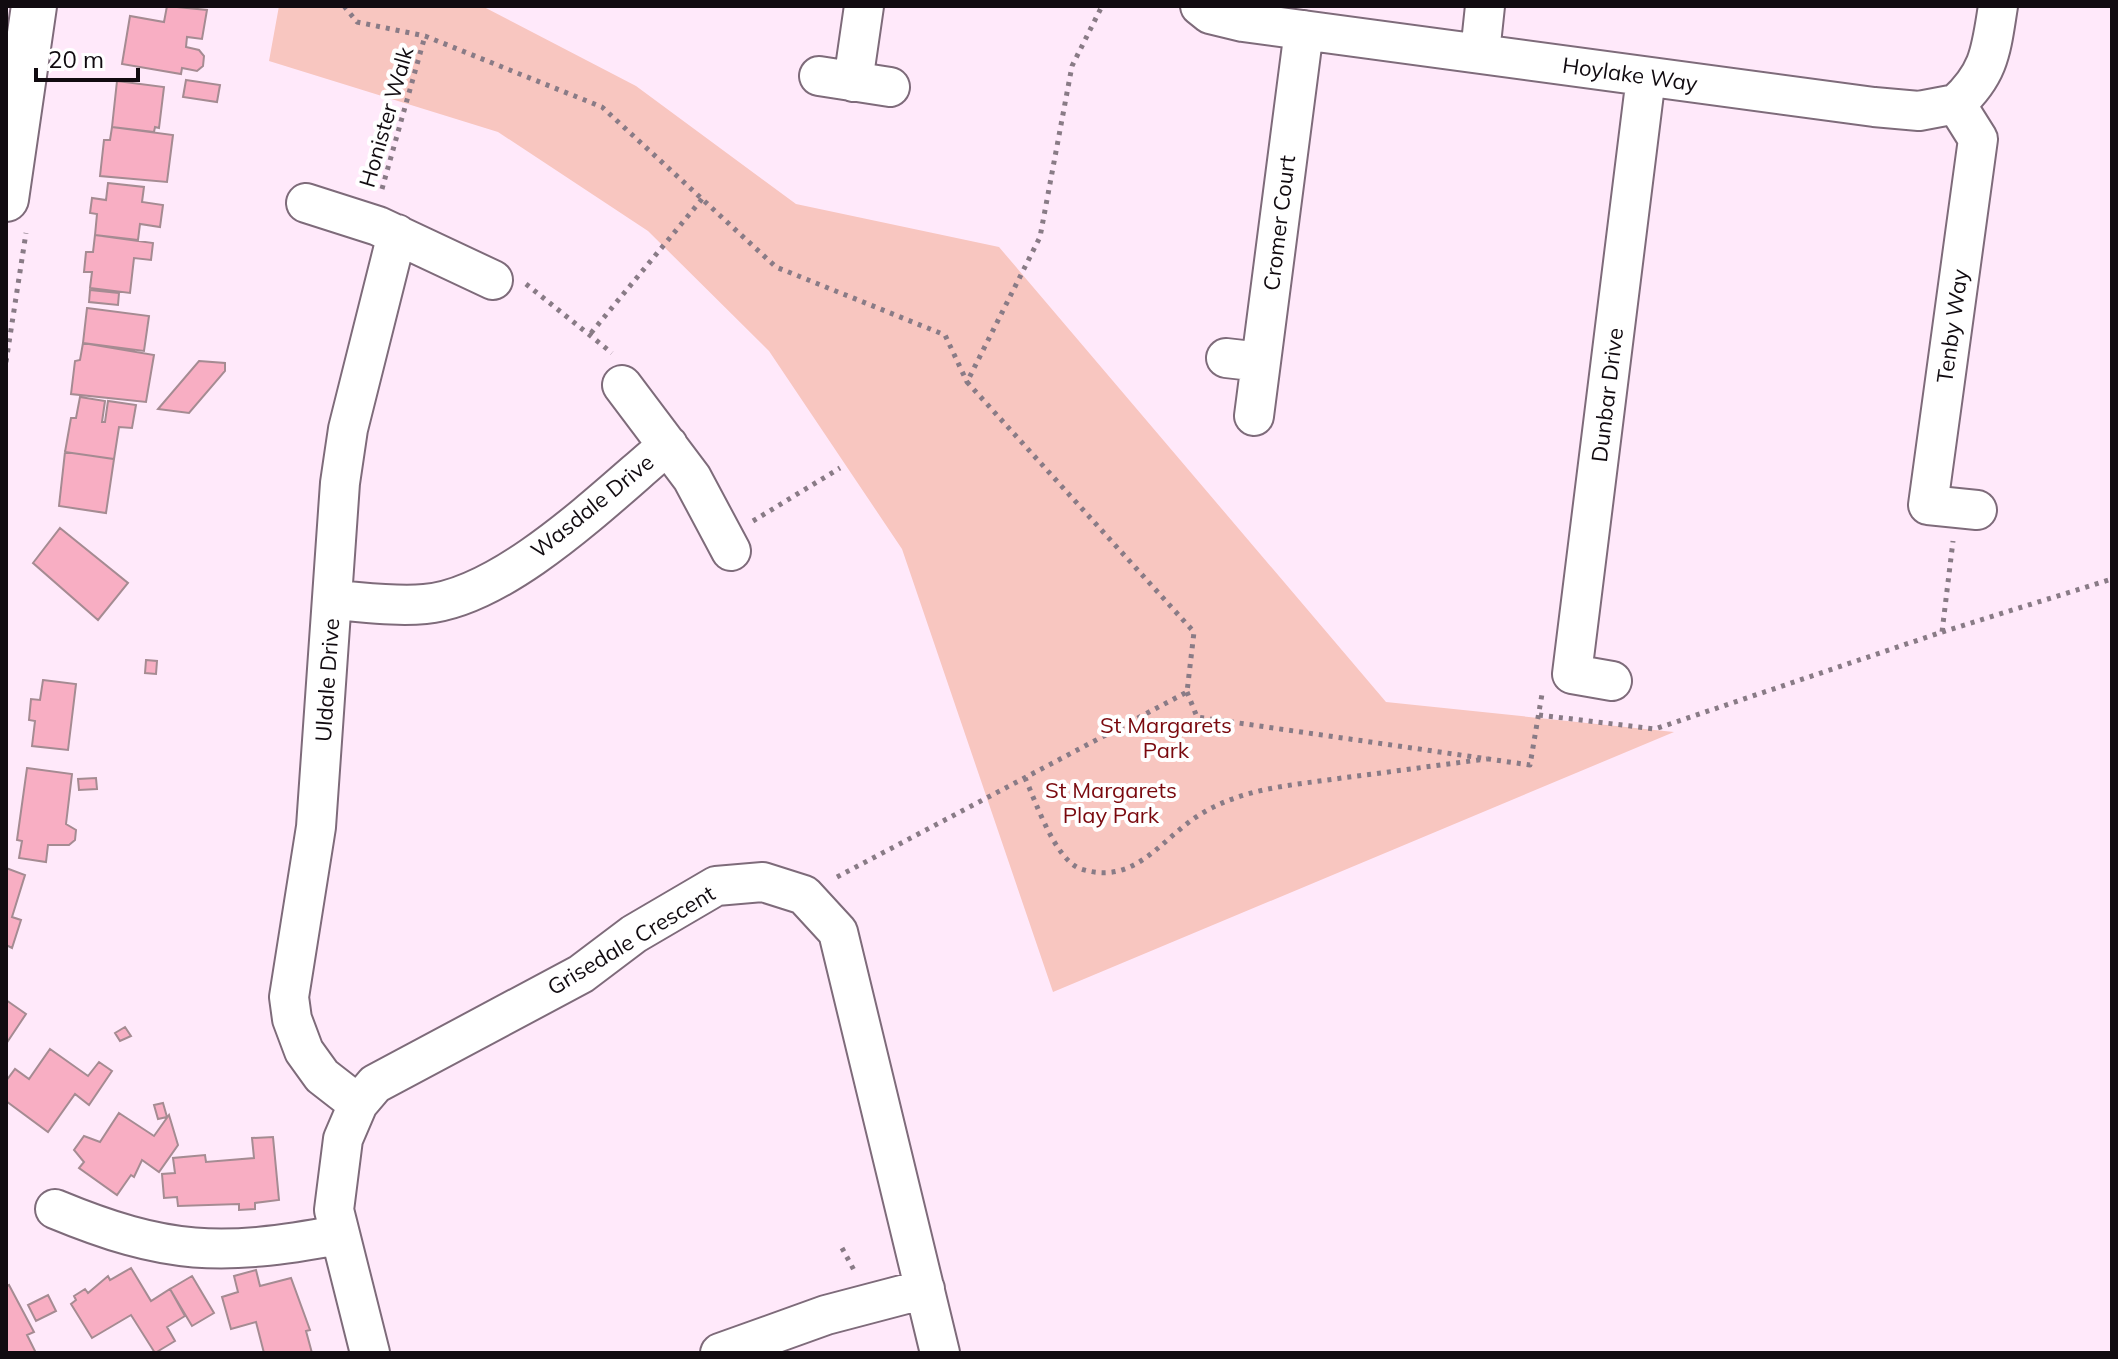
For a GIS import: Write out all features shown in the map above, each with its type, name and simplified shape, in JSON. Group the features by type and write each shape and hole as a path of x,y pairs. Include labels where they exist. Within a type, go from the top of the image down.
{"main road":[{"path":"6,199 34,6"}],"street":[{"path":"854,82 864,6"},
{"name":"Hoylake Way","path":"1200,6 1210,14 1243,22 1646,77 1904,110 1919,111 1956,104"},
{"path":"1480,53 1485,6"},
{"path":"1956,104 1979,83 1992,42 1998,6"},
{"name":"Cromer Court","path":"1254,416 1244,360 1304,30"},
{"name":"Dunbar Drive","path":"1572,674 1646,77"},
{"name":"Tenby Way","path":"1956,104 1978,139 1928,505 1967,509"},
{"path":"306,203 397,234 493,280"},
{"name":"Uldale Drive","path":"358,1104 322,1076 304,1051 295,1029 289,997 316,827 333,600 336,513 348,429 397,234"},
{"path":"622,385 692,478 731,551"},
{"name":"Wasdale Drive","path":"333,600 426,604 452,598 488,582 562,535 668,445"},
{"path":"1572,674 1612,681"},
{"name":"Grisedale Crescent","path":"370,1353 334,1210 339,1155 358,1104 385,1077 581,974 634,934 716,886 763,882 804,895 838,932 940,1353"},
{"path":"55,1209 106,1231 186,1249 245,1249 338,1235"},
{"path":"720,1353 840,1310 925,1289"}],"path":[{"path":"344,6 357,22 425,36 602,107 776,267 945,335 967,382 1194,632 1187,692 1197,717 1530,765 1545,669 1572,674"},
{"path":"967,382 1040,237 1072,66 1102,6"},
{"name":"Honister Walk","path":"381,192 425,36"},
{"path":"591,333 702,199"},
{"path":"1942,632 1967,509"},
{"path":"1539,715 1655,729 1942,632 2112,579"},
{"path":"825,883 1187,692"},
{"path":"1025,778 1056,846 1078,868 1107,874 1137,867 1155,848 1205,811 1252,791 1487,759"},
{"path":"842,1248 862,1285"}],"green space":[{"name":"St Margarets Park","path":"279,6 482,6 636,86 796,204 999,247 1386,702 1674,732 1053,992 902,549 769,351 648,231 498,132 269,61"}],"building":[{"path":"167,6 207,10 202,39 187,37 186,47 199,50 204,56 203,66 197,71 182,68 181,74 122,64 130,16 164,22"},
{"path":"186,80 220,85 217,102 183,97"},
{"path":"117,81 164,87 159,128 155,127 154,132 112,127"},
{"path":"112,127 173,135 167,182 100,176 104,140 110,140"},
{"path":"108,183 144,187 142,202 163,205 160,227 140,224 138,240 95,235 97,214 90,213 92,198 106,200"},
{"path":"95,235 153,243 151,260 134,258 130,293 90,288 92,272 84,272 86,252 93,252"},
{"path":"90,290 119,293 118,305 89,302"},
{"path":"87,308 149,316 144,351 83,343"},
{"path":"83,343 154,355 146,402 71,394 75,361 80,360"},
{"path":"199,361 225,363 225,371 189,413 158,409"},
{"path":"80,397 105,401 102,422 105,422 108,401 136,405 132,428 119,427 114,459 65,452 71,418 76,418"},
{"path":"65,452 114,459 106,513 59,506"},
{"path":"60,528 128,583 98,620 33,563"},
{"path":"146,660 157,661 156,674 145,673"},
{"path":"43,680 76,684 68,750 32,746 35,721 29,720 31,699 40,700"},
{"path":"27,768 72,774 66,824 76,830 75,840 69,845 48,845 46,862 19,858 22,841 17,840"},
{"path":"96,778 97,789 79,790 78,779"},
{"path":"6,868 25,875 12,917 21,920 12,948 6,945"},
{"path":"6,1000 26,1014 6,1044"},
{"path":"125,1027 131,1036 120,1041 115,1033"},
{"path":"50,1049 88,1076 99,1062 112,1071 89,1105 75,1094 48,1132 6,1101 6,1081 15,1069 29,1079"},
{"path":"163,1103 167,1117 158,1119 154,1105"},
{"path":"119,1113 154,1136 169,1115 178,1145 159,1172 142,1160 134,1177 131,1175 117,1195 79,1168 84,1162 74,1150 84,1136 100,1142"},
{"path":"273,1137 279,1200 255,1203 255,1209 239,1210 239,1204 178,1206 177,1197 164,1198 162,1174 175,1173 173,1158 205,1155 206,1162 254,1158 252,1138"},
{"path":"131,1268 151,1301 170,1289 185,1316 167,1327 175,1341 155,1353 131,1315 92,1338 71,1304 76,1300 74,1296 85,1289 88,1293 108,1276 110,1280"},
{"path":"256,1270 260,1286 291,1278 310,1330 306,1331 312,1353 264,1353 256,1322 231,1329 222,1297 238,1292 234,1276"},
{"path":"192,1276 214,1313 192,1326 170,1289"},
{"path":"9,1285 34,1332 27,1335 36,1353 6,1353 6,1287"},
{"path":"48,1295 56,1311 36,1321 28,1305"}],"park label":[{"name":"St Margarets Play Park","path":"1111,802"}]}
